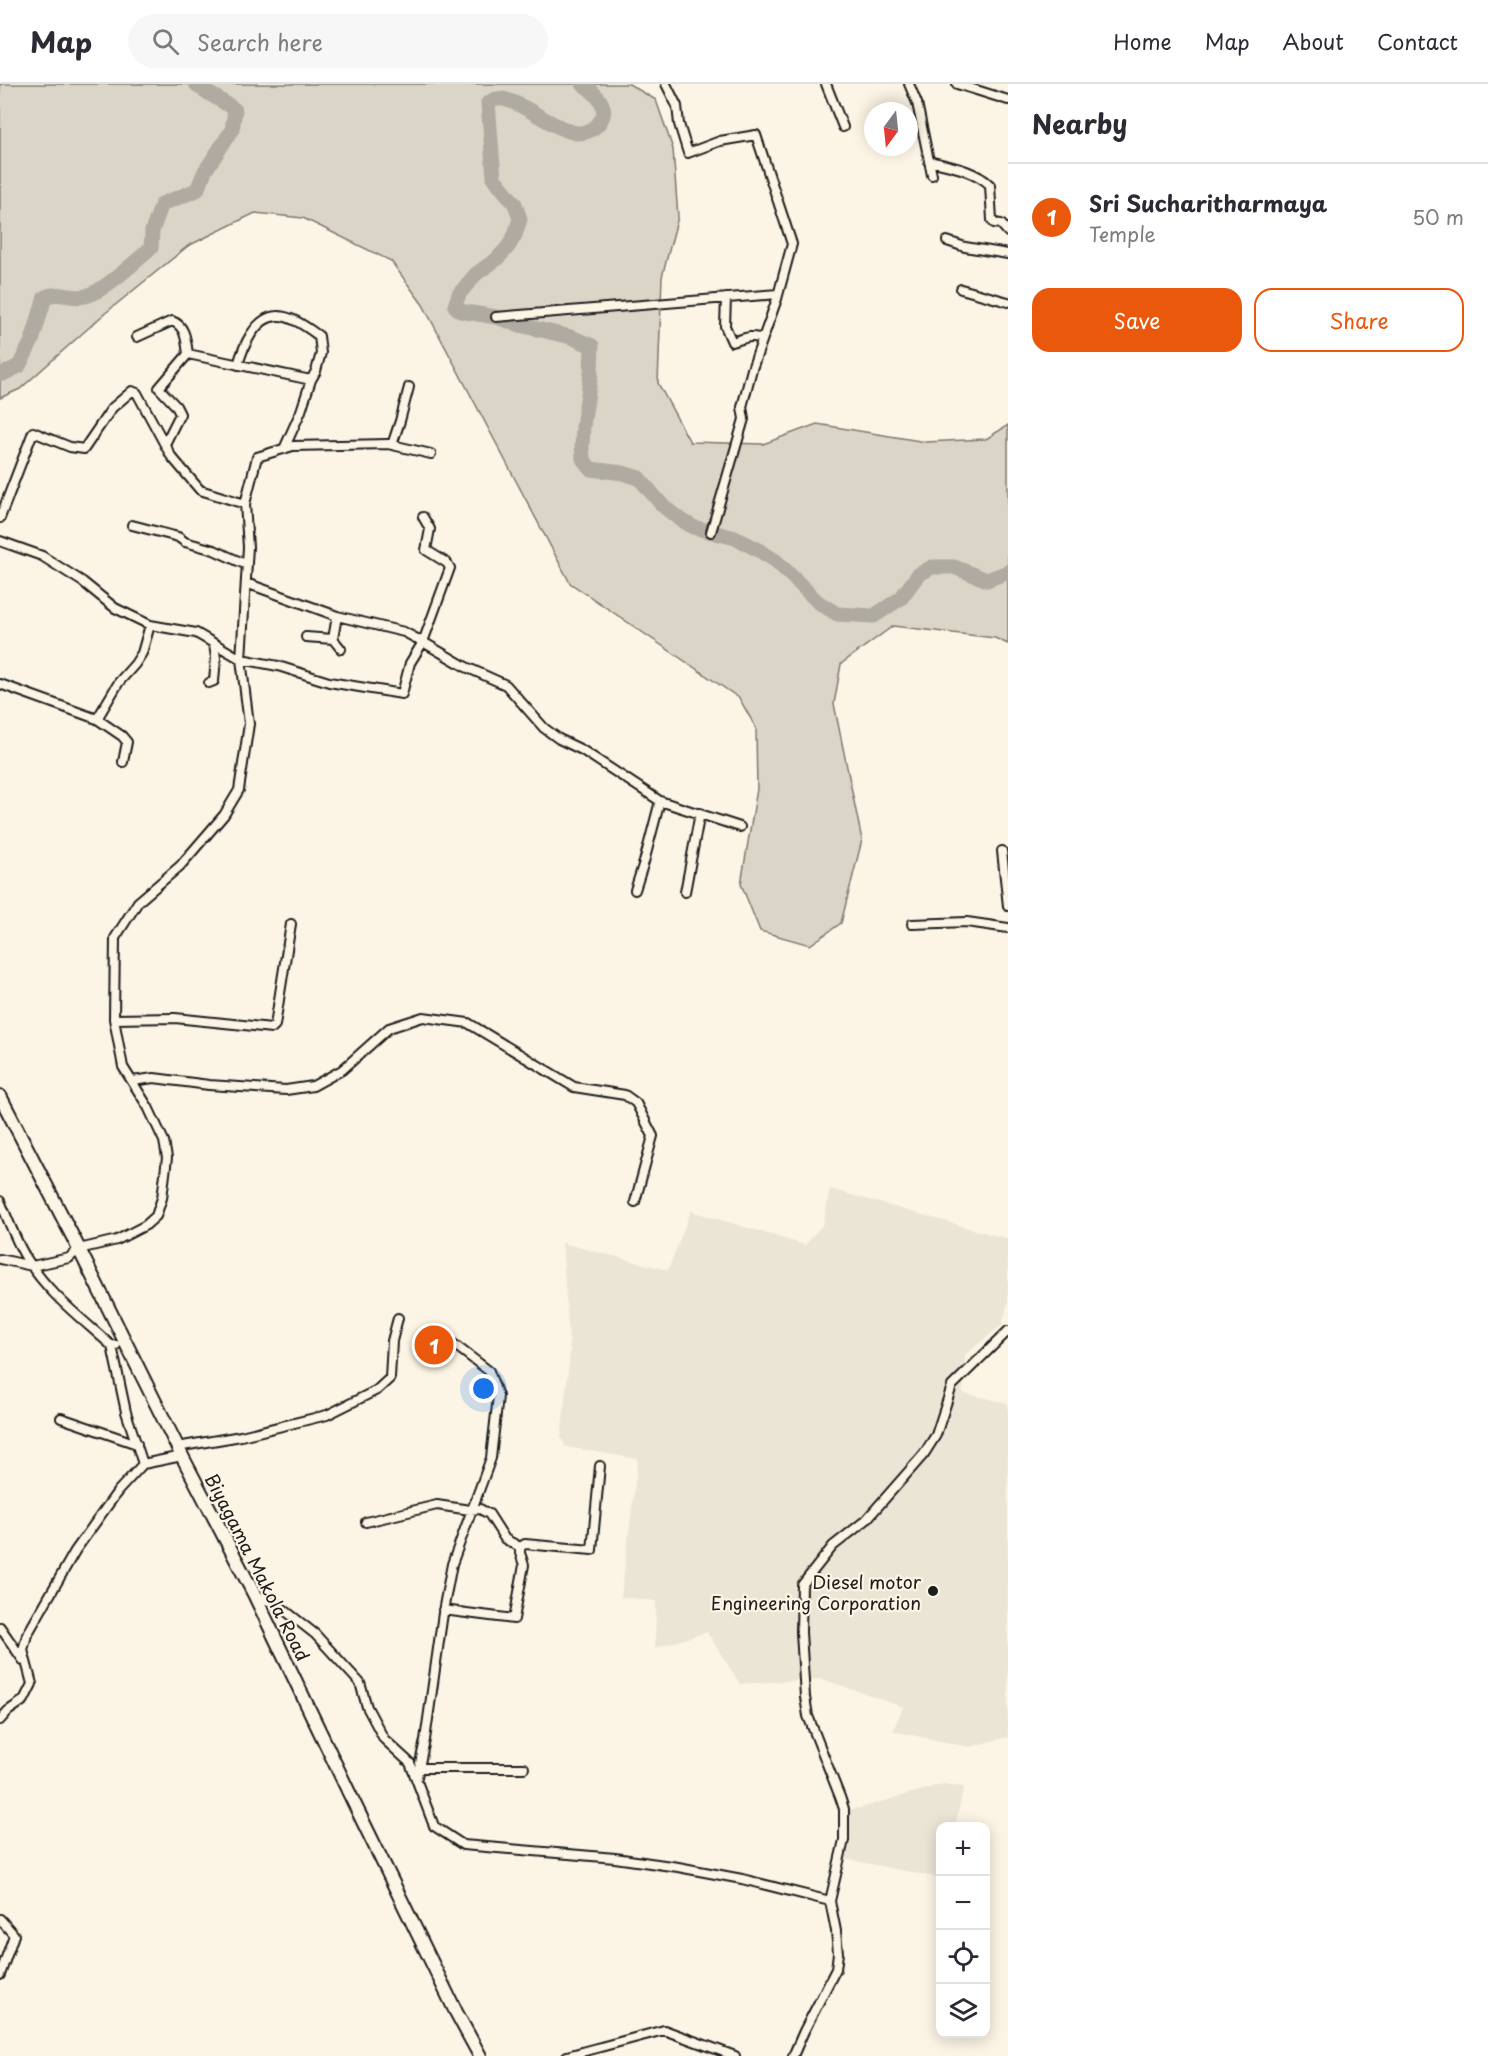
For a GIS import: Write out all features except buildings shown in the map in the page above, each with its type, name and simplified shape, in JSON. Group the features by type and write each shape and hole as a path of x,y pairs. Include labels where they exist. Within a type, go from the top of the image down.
{"main road":[{"name":"Biyagama Makola Road","path":"0,1096 126,1342 179,1452 254,1594 456,2012 480,2056"}],"street":[{"path":"666,84 677,106 679,124 688,153 720,141 756,135 792,244 745,392 742,407 744,418 711,532"},
{"path":"826,84 843,127"},
{"path":"909,84 917,103 932,175"},
{"path":"957,84 1008,100"},
{"path":"929,161 984,178 990,184 992,220 994,223 1001,224 1008,232"},
{"path":"947,241 965,247 1008,254"},
{"path":"961,289 1008,302"},
{"path":"496,316 778,294"},
{"path":"726,298 725,326 732,342 750,336 762,339"},
{"path":"238,365 251,334 264,321 278,316 303,324 319,336 321,353 316,371 284,449"},
{"path":"137,337 172,321 178,323 183,328 188,354"},
{"path":"188,354 311,380"},
{"path":"165,444 180,414 159,388 188,354"},
{"path":"392,445 409,387"},
{"path":"0,518 33,432 70,447 84,449 112,408 132,391 137,393 171,456 200,490 245,504"},
{"path":"0,1259 32,1266 69,1258 79,1249 117,1240 146,1225 156,1216 162,1198 167,1158 164,1141 148,1107 123,1067 114,1019 116,938 138,902 180,866 224,815 239,790 249,724 241,659 248,547 245,504 257,457 293,446 392,445 431,454"},
{"path":"0,541 42,556 82,582 115,608 150,625 196,633 241,659 278,666 328,682 402,694 410,663 423,642 450,568 447,563 426,550 430,529 423,518"},
{"path":"132,525 178,537 185,542 214,550 247,565"},
{"path":"246,583 337,616 404,632 466,667 506,685 544,728 660,801 740,827"},
{"path":"333,639 337,616"},
{"path":"97,719 119,682 142,652 150,625"},
{"path":"306,637 333,639 341,649"},
{"path":"209,683 214,681 216,658 214,644"},
{"path":"0,684 97,719 127,742 123,762"},
{"path":"635,890 660,801"},
{"path":"685,892 700,813"},
{"path":"1002,851 1008,906"},
{"path":"912,924 967,922 1008,928"},
{"path":"114,1019 175,1018 272,1028 291,924"},
{"path":"132,1081 154,1078 209,1085 286,1090 313,1086 342,1070 389,1028 423,1017 468,1023 574,1087 625,1095 636,1103 653,1136 635,1202"},
{"path":"0,1201 24,1255 32,1266 56,1296 112,1346 126,1412 143,1464"},
{"path":"0,1720 24,1700 32,1684 23,1650 27,1635 75,1551 118,1491 143,1464 179,1452 327,1414 377,1390 390,1378 392,1341 398,1318"},
{"path":"793,2056 836,1969 838,1953 830,1901 844,1840 844,1809 808,1716 801,1632 802,1585 833,1546 866,1520 924,1454 936,1435 952,1386 1008,1331"},
{"path":"416,1778 430,1710 443,1610 452,1564 491,1458 498,1396 489,1371 443,1336"},
{"path":"112,1346 126,1342"},
{"path":"61,1418 137,1444"},
{"path":"520,1547 525,1544 592,1550 600,1466"},
{"path":"366,1522 437,1505 470,1510 480,1509 489,1514 505,1539 520,1547"},
{"path":"443,1610 514,1619 524,1565 520,1547"},
{"path":"254,1594 278,1605 315,1634 360,1683 367,1707 384,1739 410,1763 434,1826 463,1845 604,1857 678,1867 742,1879 830,1901"},
{"path":"0,1627 26,1665"},
{"path":"419,1768 524,1768"},
{"path":"0,1919 14,1935 0,1974"},
{"path":"567,2056 664,2030 735,2056"}],"shaded area":[{"path":"0,84 629,84 656,100 673,149 678,217 662,277 658,383 690,442 763,444 817,424 926,442 986,439 1008,425 1008,644 995,638 893,626 841,664 834,704 862,840 841,923 810,945 760,931 741,884 757,789 756,728 739,698 570,583 423,305 391,261 303,218 255,213 188,246 103,315 20,389 0,398"},
{"path":"830,1189 1008,1239 1008,1302 1002,1325 965,1355 963,1393 1008,1403 1008,1737 969,1747 893,1731 903,1707 822,1679 740,1684 707,1632 655,1648 656,1601 621,1597 638,1459 566,1447 561,1438 570,1352 562,1243 668,1270 691,1211 805,1245 823,1224"},
{"path":"943,1784 964,1787 956,1822 936,1822 936,1877 840,1858 845,1810 860,1808"}],"waterway":[{"path":"0,373 3,374 19,366 32,341 45,297 56,294 86,296 110,282 151,248 152,231 162,204 197,190 205,171 232,130 235,110 196,84"},
{"path":"583,84 598,98 604,110 598,124 583,133 567,131 505,99 496,99 488,103 494,178 515,204 520,219 508,247 497,259 476,274 459,294 455,306 460,311 496,317 571,337 592,346 582,447 583,459 591,469 623,473 639,478 662,505 678,518 693,527 735,538 757,549 776,561 818,602 837,614 874,616 901,598 918,575 932,567 954,567 987,580 1008,572"}],"place":[{"name":"Sri Sucharitharmaya","path":"434,1345"},
{"name":"Diesel motor Engineering Corporation","path":"933,1591"}]}
